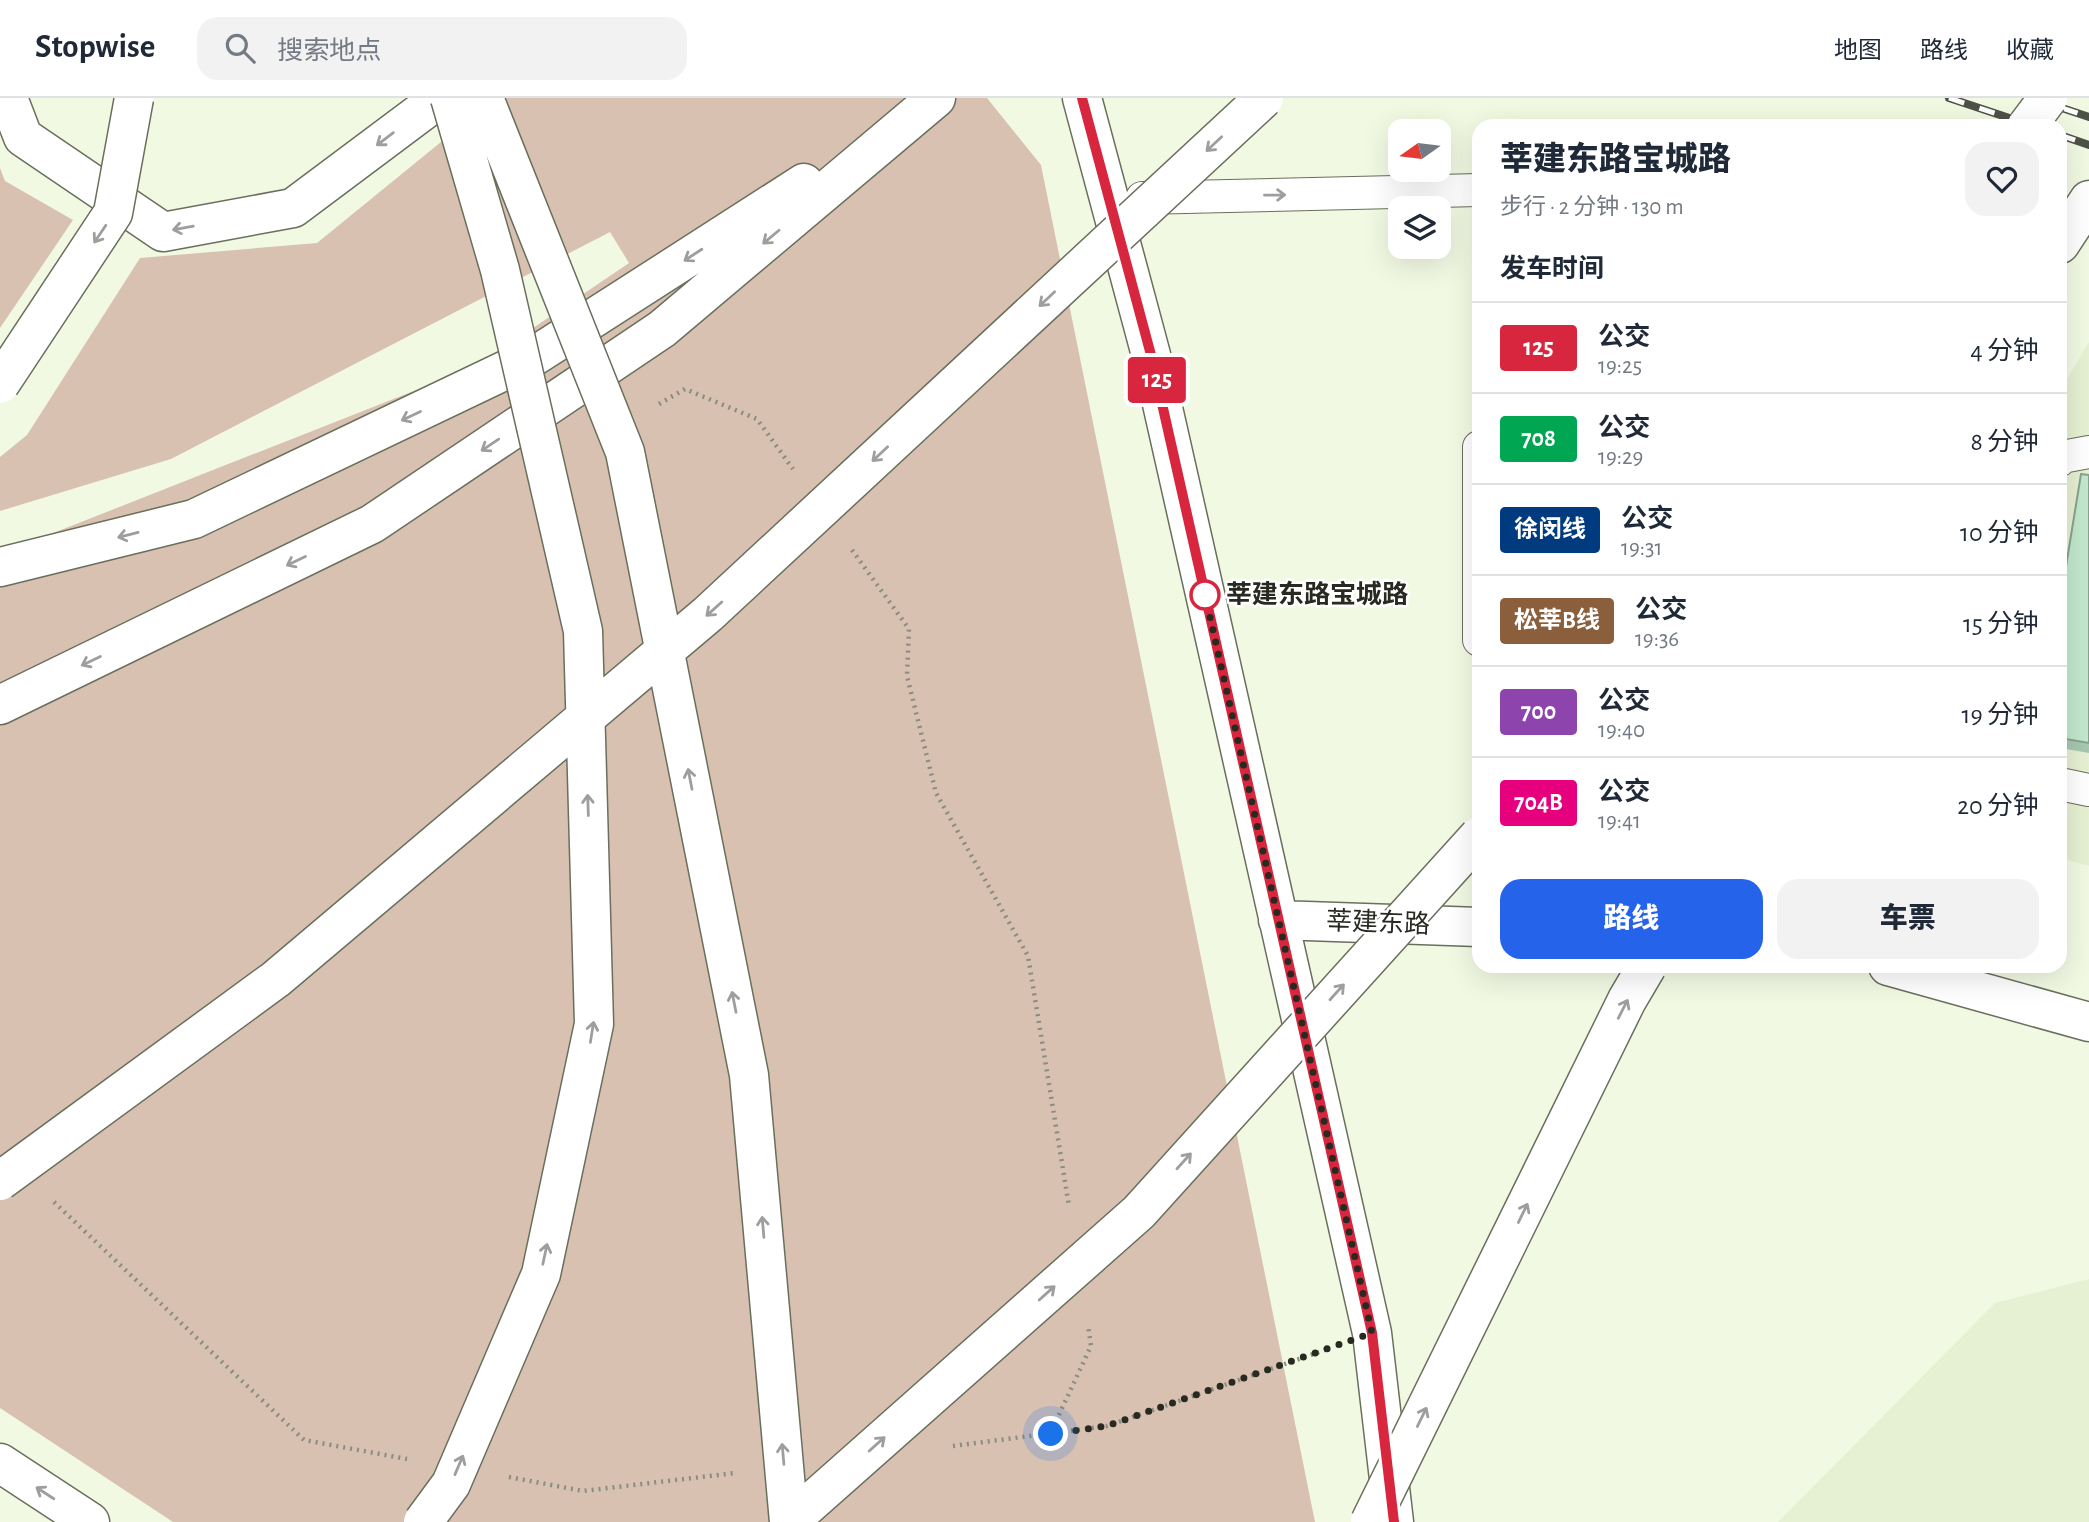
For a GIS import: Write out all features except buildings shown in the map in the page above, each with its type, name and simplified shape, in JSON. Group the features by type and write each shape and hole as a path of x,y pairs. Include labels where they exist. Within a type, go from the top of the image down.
{"main road":[{"path":"8,98 23,137 163,232 293,208 440,98"},
{"path":"0,384 113,214 134,98"},
{"path":"423,1522 451,1485 541,1273 594,1024 583,631 500,270 450,98"},
{"path":"484,98 625,452 749,1075 789,1522"},
{"path":"0,567 194,519 533,357 936,98"},
{"path":"0,705 372,524 662,330 936,98"},
{"path":"1082,98 1151,355 1372,1333 1394,1522"},
{"path":"0,1181 276,979 708,614 1264,98"},
{"path":"2032,119 2048,98"},
{"path":"2067,233 2089,200"},
{"path":"789,1522 1139,1212 1472,844"},
{"name":"莘建东路","path":"1278,920 1472,927"},
{"path":"1370,1522 1627,1000 1643,973"},
{"path":"1935,973 2089,1022"},
{"path":"0,1463 90,1522"}],"lane":[{"path":"1109,199 1472,190"},
{"path":"2067,456 2089,452"},
{"path":"2067,785 2089,790"}],"path":[{"path":"1051,1434 1107,1426 1372,1333"}],"shaded area":[{"path":"495,98 987,98 1041,165 1315,1522 173,1522 0,1408 0,554 477,366 629,263 610,232 171,459 0,511 0,457 27,435 140,258 317,243"},
{"path":"0,168 5,181 73,220 0,328"},
{"path":"2089,342 2089,866 2067,860 2067,379"},
{"path":"2089,1279 2089,1522 1778,1522 1995,1303"}],"railway":[{"path":"1949,98 2012,119"},
{"path":"2032,98 2089,117"},
{"path":"2067,137 2089,145"}],"bus line":[{"name":"125","path":"1082,98 1151,355 1372,1333 1394,1522"}],"place":[{"name":"莘建东路宝城路","path":"1205,595"}],"route":[{"path":"1051,1434 1107,1426 1372,1333 1205,595"}]}
